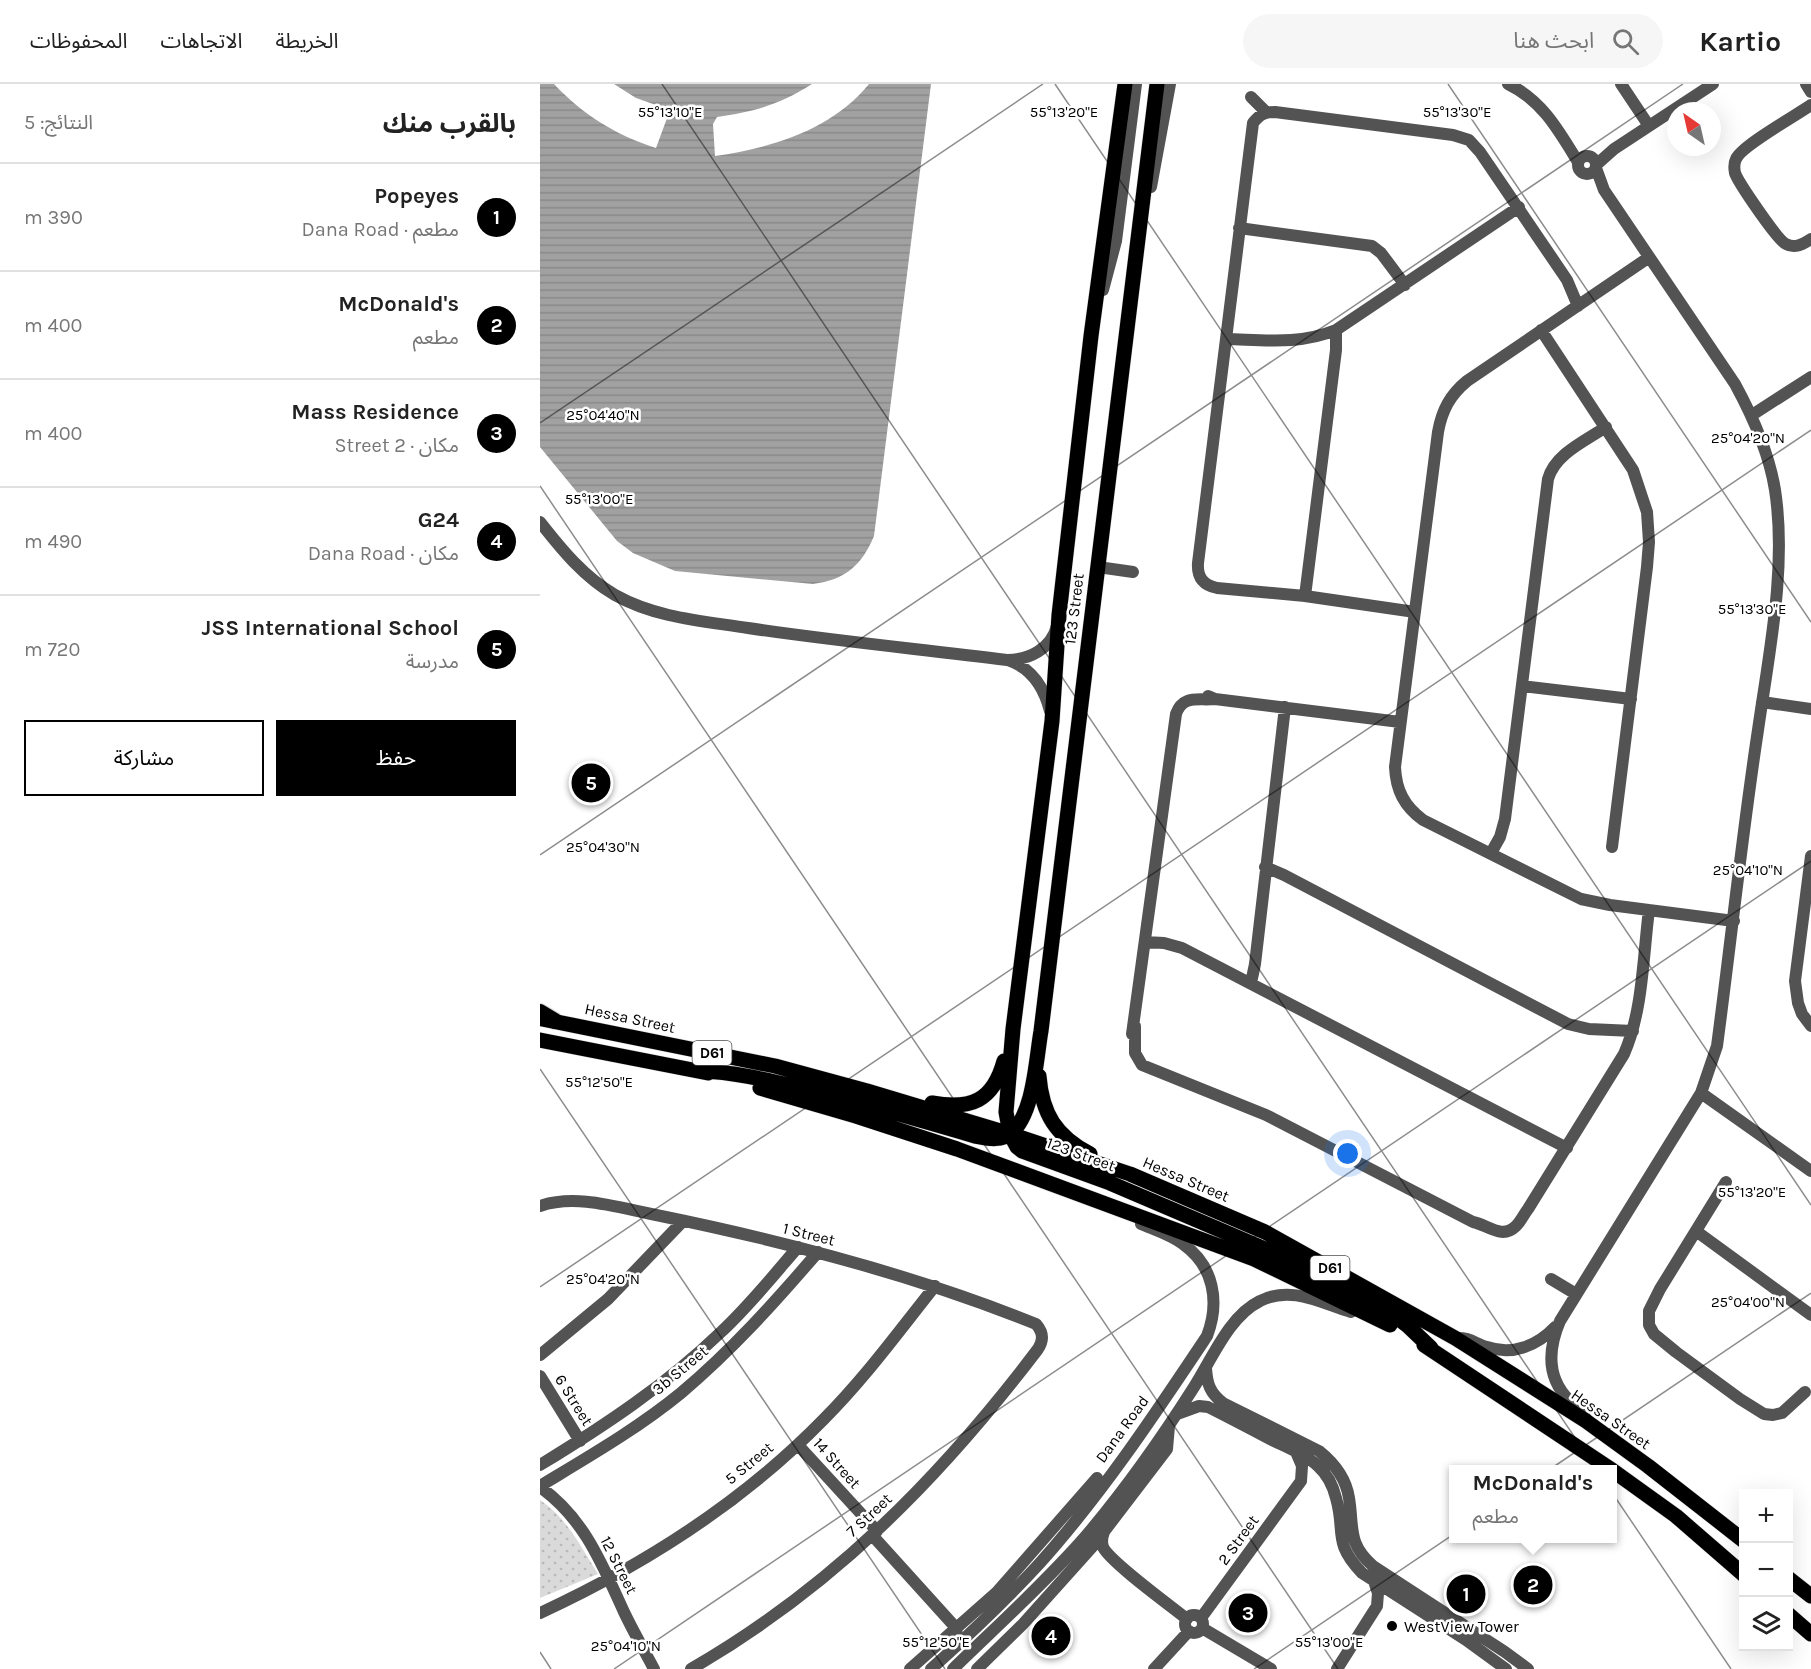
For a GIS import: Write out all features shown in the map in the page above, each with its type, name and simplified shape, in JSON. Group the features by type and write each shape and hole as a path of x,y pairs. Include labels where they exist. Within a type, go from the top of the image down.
{"main road":[{"name":"123 Street","path":"1125,84 1091,336 1059,615 1052,721 1013,1029 1006,1112 1010,1134 1022,1151 1110,1183 1267,1250 1346,1289 1395,1316 1431,1348"},
{"name":"123 Street","path":"1010,1134 1025,1112 1028,1103 1041,1031 1157,84"},
{"name":"Hessa Street","path":"545,1017 775,1066 867,1091 1010,1134 1130,1174 1265,1232 1455,1338 1586,1422 1648,1466 1739,1538"},
{"path":"867,1091 944,1105 970,1104 989,1092 999,1079 1013,1029"},
{"path":"1041,1031 1041,1093 1046,1112 1056,1129 1070,1143 1130,1174"},
{"name":"D61","path":"540,1040 700,1071 856,1116 946,1145 1254,1259 1375,1317 1431,1348 1605,1465"},
{"path":"700,1071 736,1074 822,1093 975,1136 995,1139 1010,1134"},
{"name":"D61","path":"1617,1474 1676,1516 1739,1571"},
{"path":"1793,1582 1811,1596"},
{"path":"1793,1618 1811,1634"}],"street":[{"path":"1091,336 1098,318 1116,241 1136,84"},
{"path":"1134,267 1144,231 1170,84"},
{"path":"1508,84 1529,97 1542,109 1588,161 1591,174 1584,174 1604,190"},
{"path":"1526,84 1551,108 1588,161 1648,258 1735,384 1752,415 1761,438 1774,488 1778,524 1775,593 1717,1046 1701,1093 1576,1294 1560,1321 1552,1341 1550,1352 1553,1374 1563,1393 1584,1413 1586,1422"},
{"path":"1621,84 1649,126"},
{"path":"1588,161 1614,148 1713,84"},
{"path":"1806,84 1811,92"},
{"path":"1251,97 1266,112"},
{"path":"1811,105 1746,148 1740,153 1734,167 1740,182 1781,242 1794,246 1801,245 1811,238"},
{"path":"1414,612 1305,596 1217,588 1210,586 1200,577 1198,563 1253,123 1258,116 1266,112 1461,136 1475,145 1583,302"},
{"path":"1226,339 1292,341 1305,340 1332,332 1519,207"},
{"path":"1239,228 1372,246 1381,253 1405,285"},
{"path":"1648,258 1467,381 1458,388 1444,408 1438,432 1395,767 1399,792 1405,803 1423,820 1581,899 1734,921"},
{"path":"1541,330 1633,470 1643,498 1648,527 1647,567 1612,847"},
{"path":"1305,596 1337,345 1332,332"},
{"path":"1752,415 1811,376"},
{"path":"1496,856 1505,819 1550,472 1560,458 1606,427"},
{"path":"540,522 574,563 595,582 631,603 663,614 775,632 1007,660 1028,670 1038,682 1046,696 1052,721"},
{"path":"1098,567 1132,572"},
{"path":"1007,660 1031,655 1045,645 1055,632 1059,615"},
{"path":"1522,686 1631,699"},
{"path":"1400,722 1215,699 1191,699 1181,704 1177,710 1172,732 1131,1054 1134,1063 1140,1068 1252,1108 1496,1236 1508,1238 1518,1231 1528,1209 1618,1066 1631,1036 1649,910"},
{"path":"1762,702 1811,709"},
{"path":"1246,981 1255,964 1285,707"},
{"path":"1811,856 1795,981 1798,1004 1811,1026"},
{"path":"1264,873 1302,886 1558,1019 1578,1027 1631,1036"},
{"path":"1147,929 1567,1148"},
{"path":"1145,942 1164,943 1182,948"},
{"path":"1701,1093 1811,1171"},
{"path":"1726,1182 1644,1312 1643,1326 1649,1336 1676,1352 1765,1420 1776,1422 1786,1416 1808,1388"},
{"name":"1 Street","path":"540,1206 562,1201 577,1201 683,1221 818,1252 935,1286 1036,1324 1042,1336 1042,1343 1038,1349"},
{"name":"Dana Road","path":"931,1669 1039,1564 1155,1414 1207,1336 1214,1309 1214,1295 1205,1267 1184,1245 1141,1224 1112,1206"},
{"path":"540,1355 608,1299 683,1221"},
{"path":"1696,1232 1811,1315"},
{"name":"3b Street","path":"540,1466 640,1401 706,1347 747,1306 798,1247"},
{"name":"3b Street","path":"540,1487 613,1442 680,1394 753,1327 818,1252"},
{"path":"1551,1279 1576,1294"},
{"name":"5 Street","path":"540,1613 610,1579 691,1529 748,1486 798,1444 849,1393 935,1286"},
{"path":"977,1669 1023,1624 1089,1541 1177,1414 1237,1319 1253,1305 1273,1296 1287,1294 1301,1295 1355,1313 1375,1317"},
{"path":"1455,1338 1467,1338 1494,1350 1515,1350 1540,1340 1560,1321"},
{"name":"7 Street","path":"691,1669 776,1614 874,1533 921,1489 972,1431 1038,1349"},
{"path":"1206,1368 1210,1389 1215,1397 1317,1465 1326,1475 1336,1498 1340,1537 1345,1551 1362,1574 1508,1666 1528,1669"},
{"name":"6 Street","path":"540,1376 580,1441"},
{"path":"1177,1414 1199,1406 1208,1407 1319,1451 1338,1470 1349,1495 1352,1534 1363,1557 1508,1666"},
{"path":"910,1669 997,1592 1040,1546 1102,1472 1138,1422 1155,1414"},
{"path":"1118,1564 1104,1548 1102,1540 1104,1533 1167,1449 1169,1426"},
{"name":"14 Street","path":"798,1444 957,1629"},
{"path":"1296,1452 1302,1466 1301,1481"},
{"path":"1117,1465 1112,1481 1083,1522 1082,1528 1089,1541 1196,1633 1202,1623 1271,1669"},
{"path":"1301,1481 1313,1475 1326,1475"},
{"name":"2 Street","path":"1202,1623 1301,1481"},
{"name":"12 Street","path":"540,1487 562,1504 580,1526 610,1579 624,1612 654,1669"},
{"path":"953,1669 1089,1541 1104,1533"},
{"path":"1374,1581 1378,1593 1377,1606"},
{"path":"1023,1624 1036,1589"},
{"path":"1337,1669 1377,1606 1387,1599 1399,1597"},
{"path":"1154,1669 1188,1625"}],"shaded area":[{"path":"540,84 554,84 601,123 627,137 656,148 670,110 636,98 614,84 812,84 767,106 717,117 713,124 715,156 779,142 819,125 837,114 869,84 931,84 874,536 858,563 843,575 813,584 675,571 633,553 617,541 540,447"},
{"path":"540,1500 566,1524 598,1574 540,1598"}],"place":[{"name":"JSS International School","path":"591,783"},
{"name":"McDonald's","path":"1533,1585"},
{"name":"Popeyes","path":"1466,1594"},
{"name":"Mass Residence","path":"1248,1613"},
{"name":"WestView Tower","path":"1392,1626"},
{"name":"G24","path":"1051,1636"}]}
